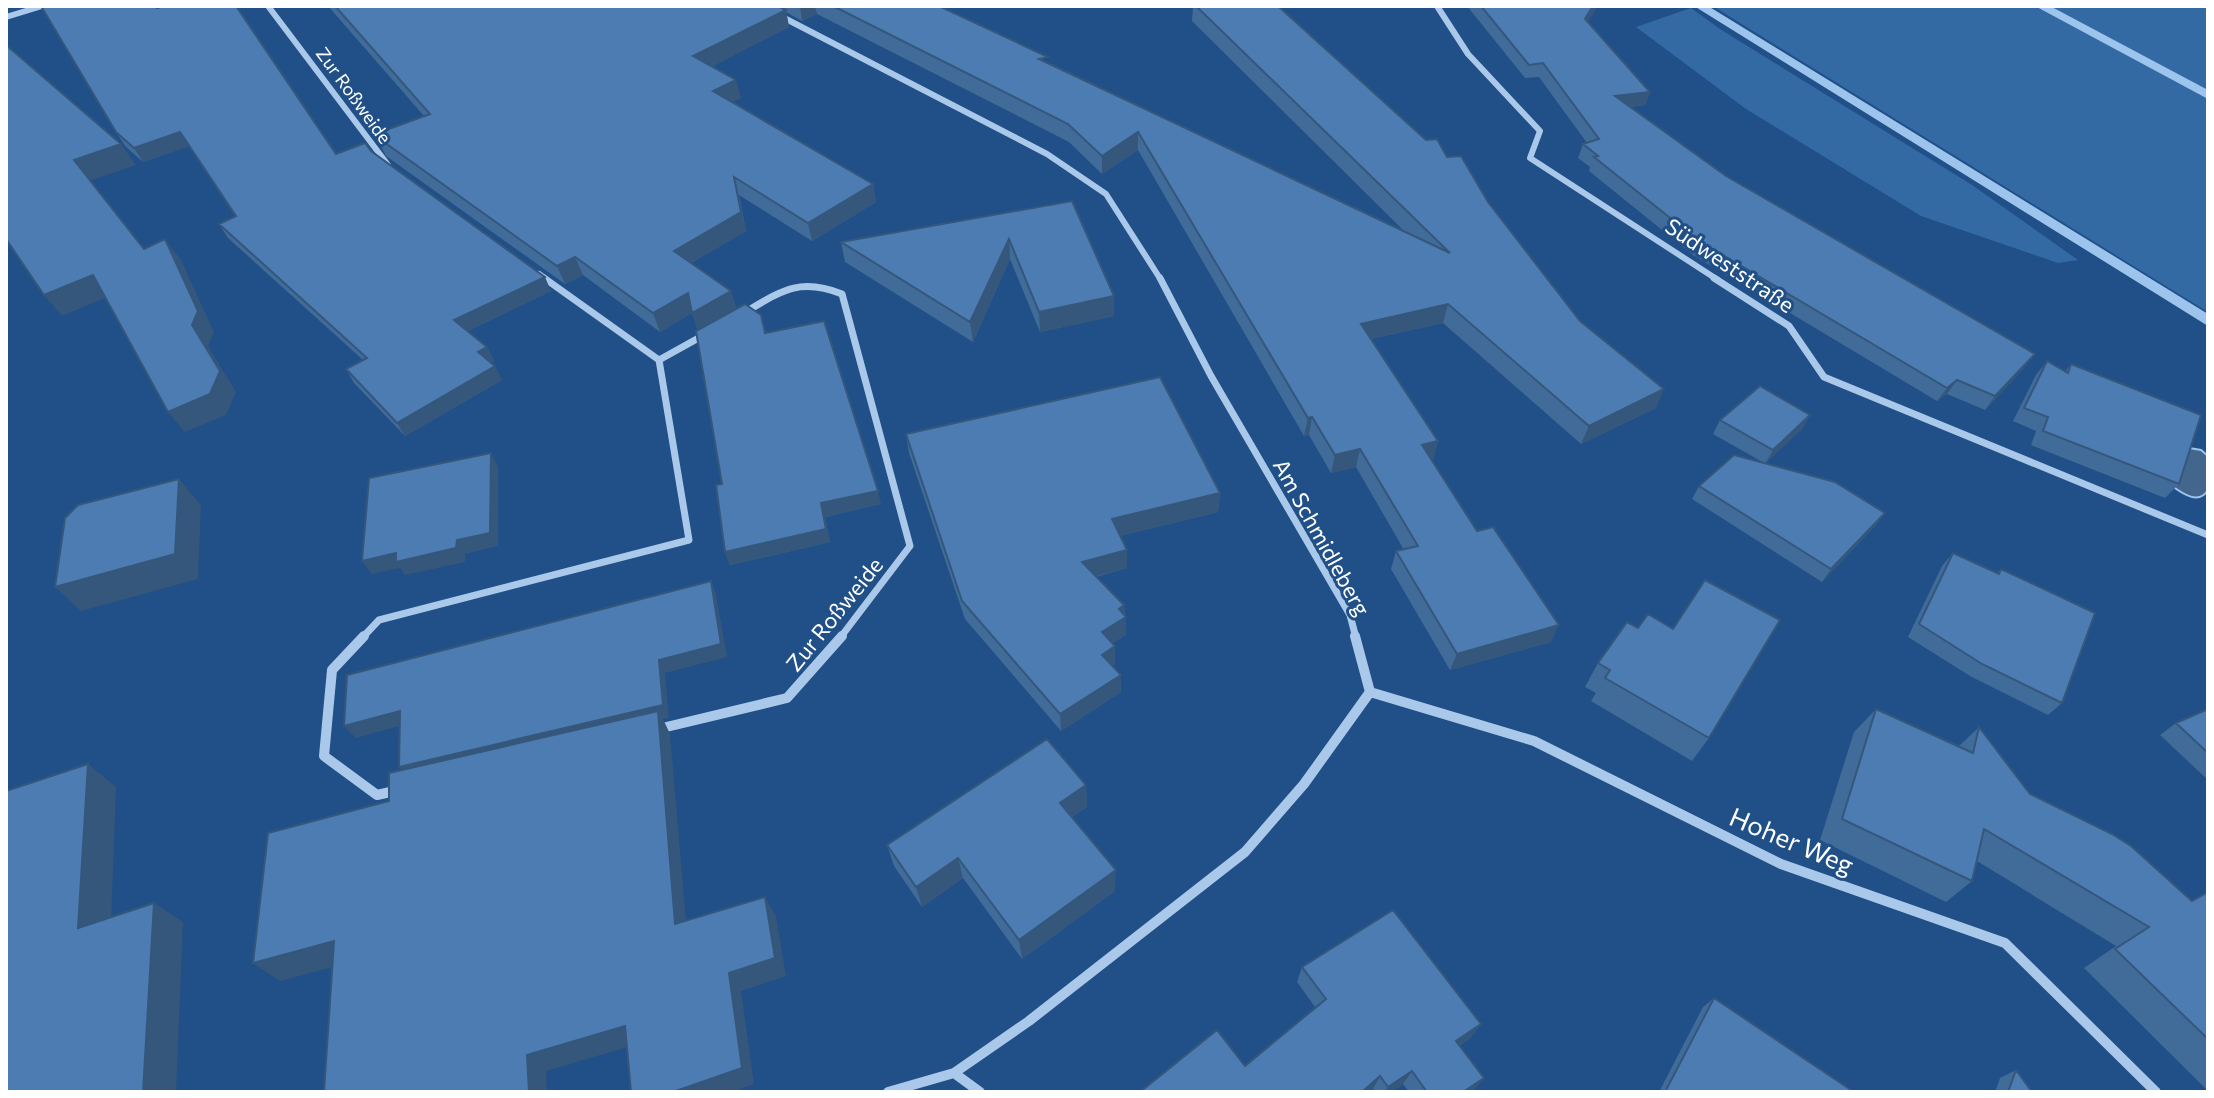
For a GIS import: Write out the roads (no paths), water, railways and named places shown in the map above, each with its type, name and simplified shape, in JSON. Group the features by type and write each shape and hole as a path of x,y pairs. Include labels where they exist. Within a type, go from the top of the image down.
{"street":[{"path":"6,17 42,6"},
{"name":"Zur Roßweide","path":"268,6 382,160 395,169"},
{"name":"Am Schmidleberg","path":"761,6 1047,154 1106,194 1152,262 1211,376 1350,615 1370,692"},
{"name":"Südweststraße","path":"1437,6 1468,54 1540,131 1530,158 1789,326 1824,377 2208,535"},
{"path":"407,788 377,795 324,756 332,670 379,620 689,540 659,360 533,269"},
{"name":"Zur Roßweide","path":"651,731 787,698 853,624 910,546 842,294 819,283 791,287 738,316"},
{"path":"659,360 712,331"},
{"path":"888,1092 954,1073 1029,1021 1245,852 1304,784 1370,692"},
{"name":"Hoher Weg","path":"1370,692 1534,741 1781,864 2005,943 2156,1092"},
{"path":"954,1073 980,1092"}],"waterway":[{"path":"1700,6 2208,321"},
{"path":"2041,6 2208,95"}]}
